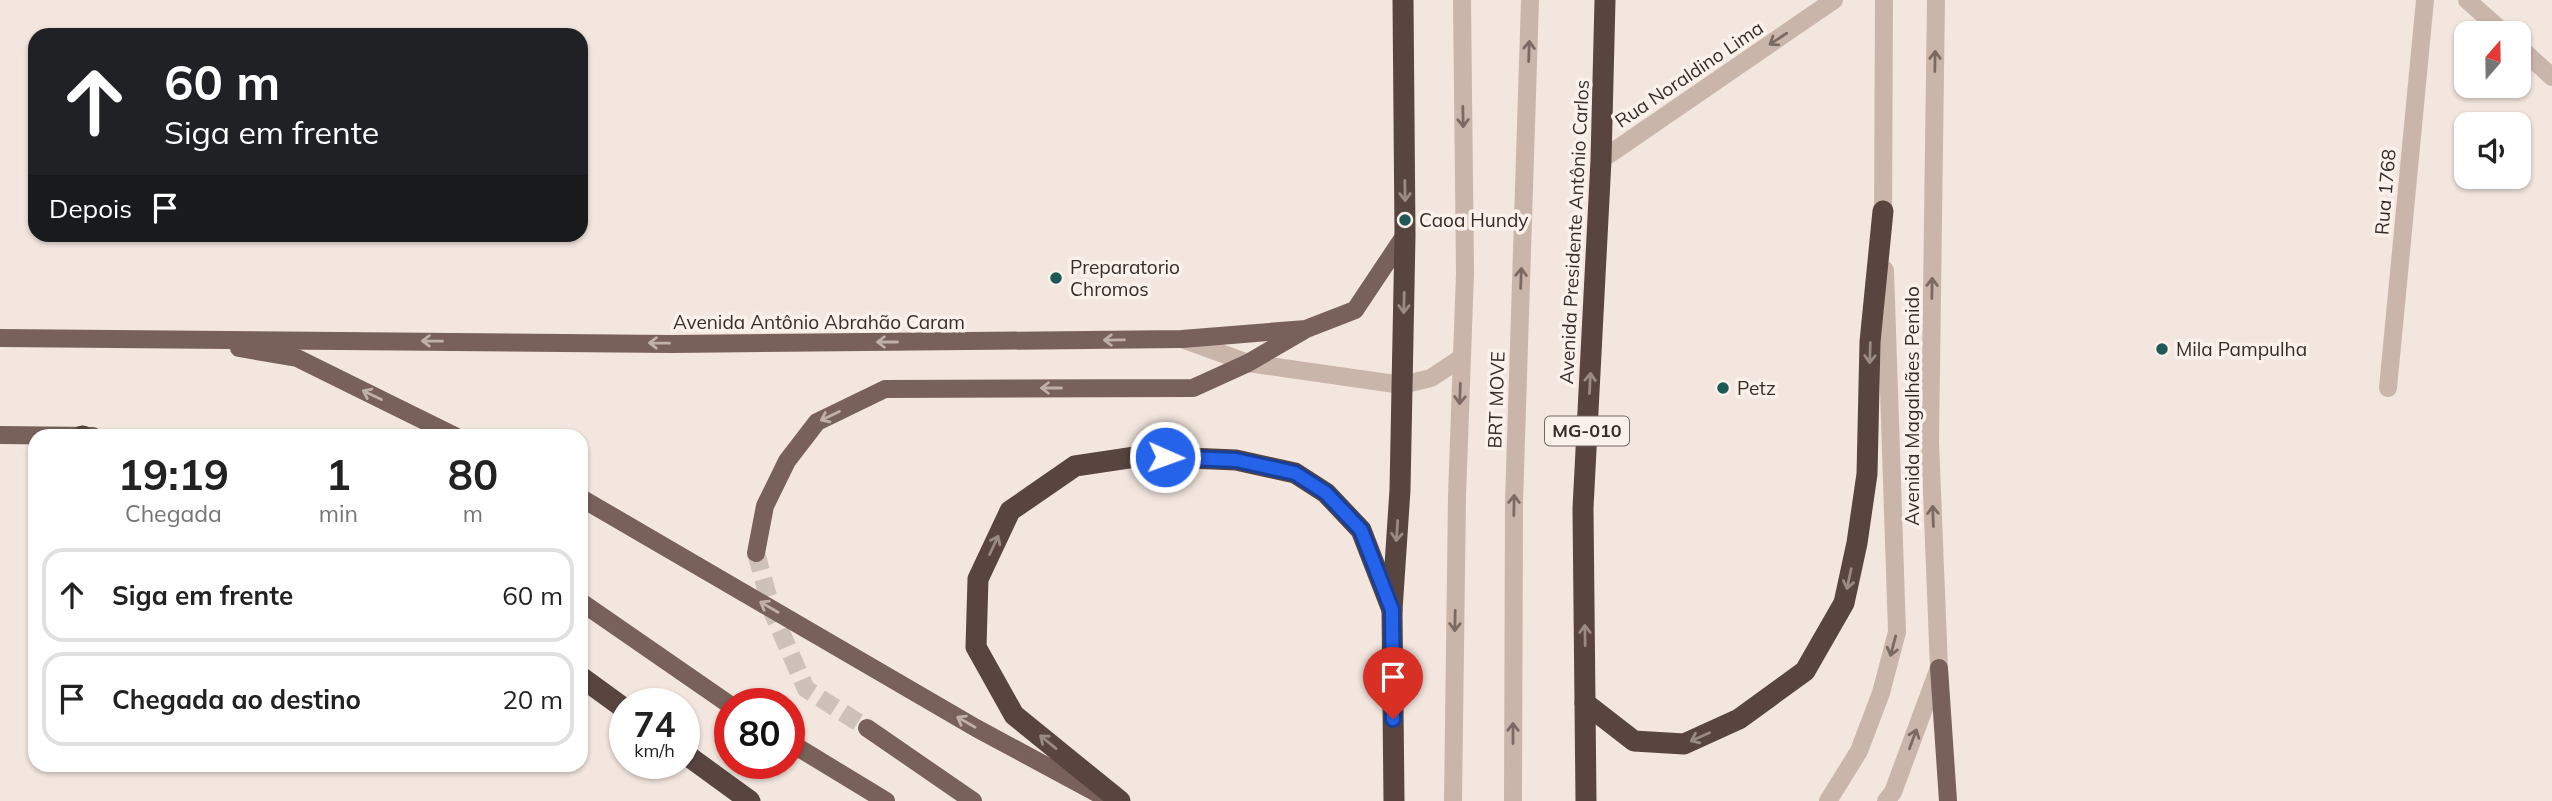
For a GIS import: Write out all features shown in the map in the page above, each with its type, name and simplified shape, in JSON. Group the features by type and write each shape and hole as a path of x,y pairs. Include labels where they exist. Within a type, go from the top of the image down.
{"highway":[{"path":"1394,801 1392,610 1400,490 1405,235 1402,0"},
{"name":"Avenida Presidente Antônio Carlos","path":"1586,801 1583,508 1601,160 1605,0"},
{"path":"1586,703 1634,741 1684,744 1740,719 1805,671 1844,603 1857,543 1867,474 1871,342 1883,212"},
{"path":"1120,801 1014,715 976,647 978,579 1010,511 1075,466 1142,456 1236,460 1295,473 1326,493 1361,530 1392,610"},
{"path":"588,682 609,697"},
{"path":"700,764 750,801"}],"main road":[{"name":"Avenida Antônio Abrahão Caram","path":"0,338 672,344 1182,339 1307,329 1355,310 1405,235"},
{"path":"756,553 765,506 786,461 817,422 885,389 1193,387 1248,363 1307,329"},
{"name":"Avenida Antônio Abrahão Caram","path":"189,339 297,358 441,429"},
{"path":"0,435 28,435"},
{"path":"588,502 976,728 1112,801"},
{"path":"588,607 714,694"},
{"path":"1939,668 1948,801"},
{"path":"867,729 973,801"},
{"path":"805,751 886,801"}],"street":[{"name":"BRT MOVE","path":"1453,801 1465,273 1462,0"},
{"name":"BRT MOVE","path":"1513,801 1514,502 1530,0"},
{"name":"Rua Noraldino Lima","path":"1601,160 1834,0"},
{"name":"Avenida Magalhães Penido","path":"1828,801 1859,751 1881,693 1897,632 1883,212 1884,0"},
{"name":"Avenida Magalhães Penido","path":"1886,801 1893,792 1939,668 1930,442 1936,0"},
{"name":"Rua 1768","path":"2388,388 2425,0"},
{"path":"2467,0 2491,21"},
{"path":"2531,58 2552,77"},
{"path":"1182,339 1248,363 1402,386 1432,378 1461,358"}],"tunnel":[{"path":"756,553 773,614 806,689 867,728"}],"place":[{"name":"Caoa Hundy","path":"1405,220"},
{"name":"Preparatorio Chromos","path":"1056,278"},
{"name":"Mila Pampulha","path":"2162,349"},
{"name":"Petz","path":"1723,388"}],"route":[{"path":"1165,457 1236,460 1295,473 1326,493 1361,530 1392,610 1393,719"}]}
